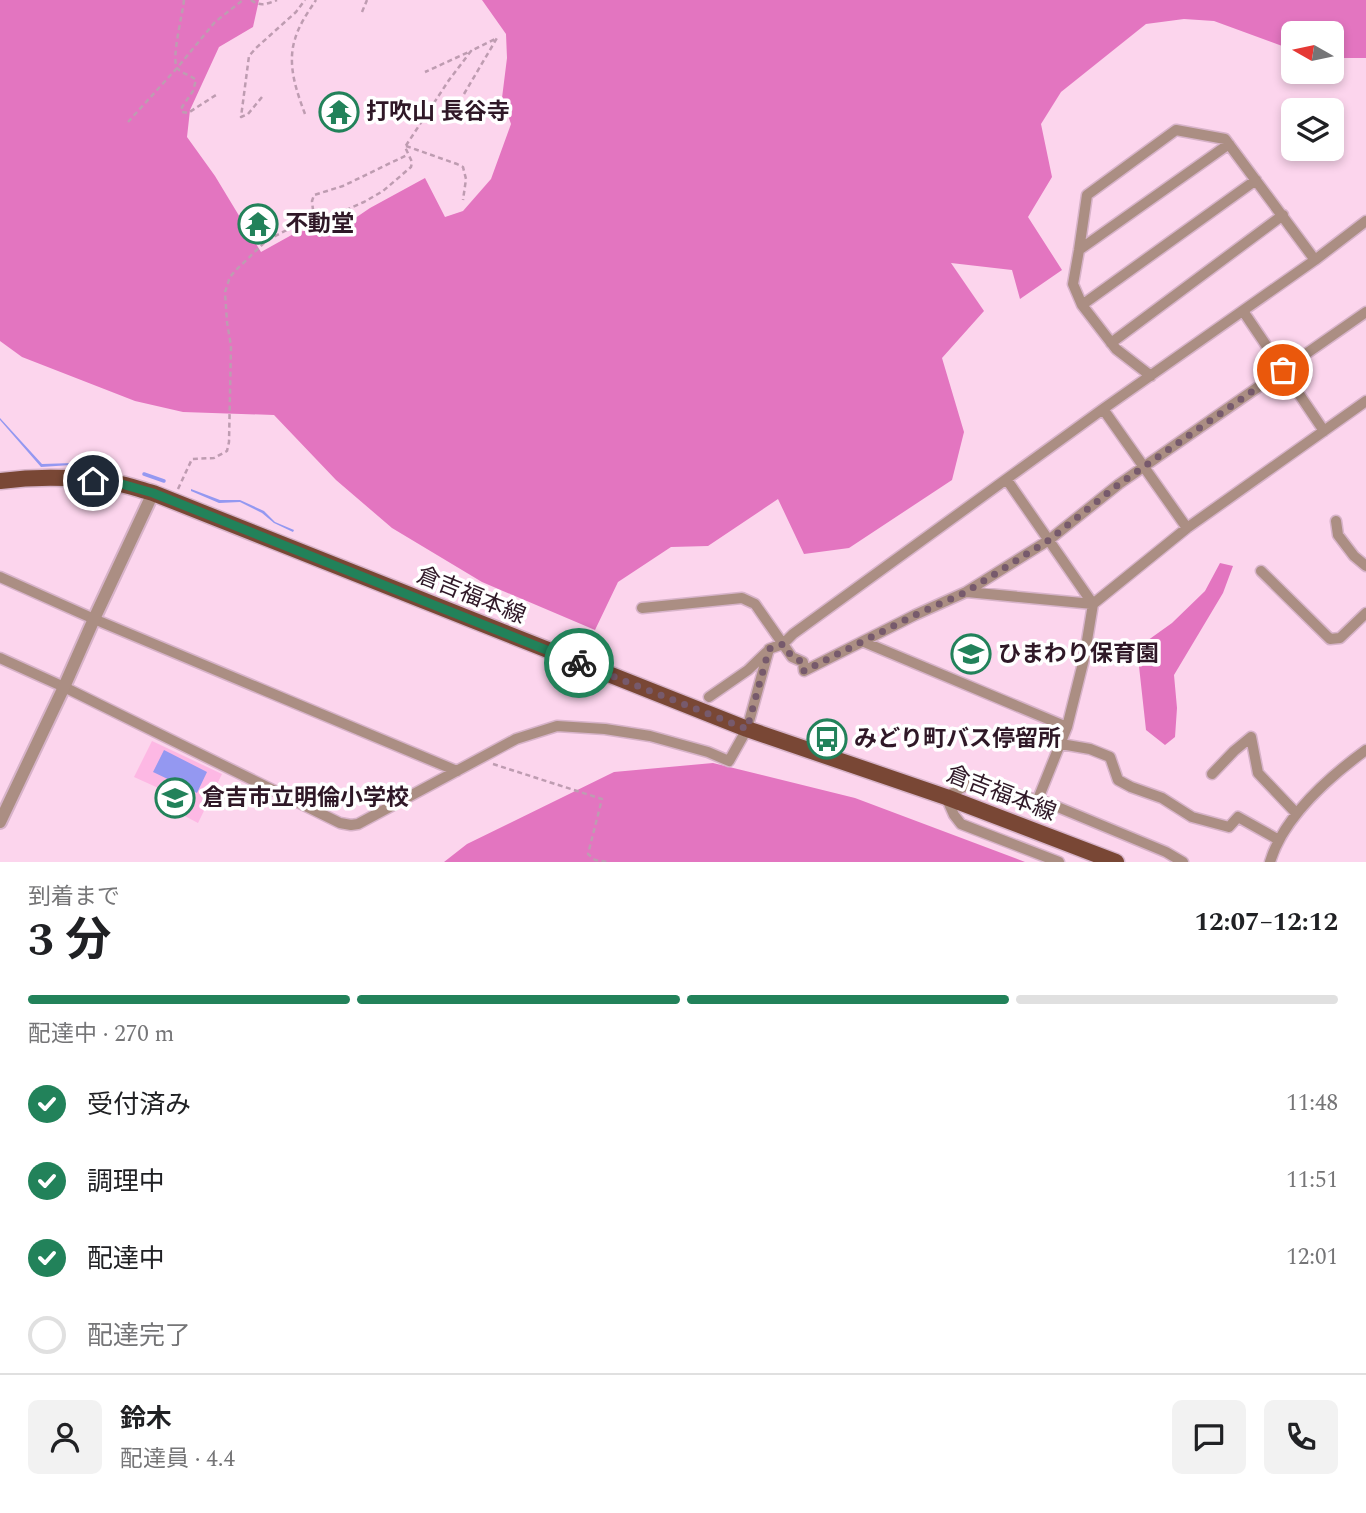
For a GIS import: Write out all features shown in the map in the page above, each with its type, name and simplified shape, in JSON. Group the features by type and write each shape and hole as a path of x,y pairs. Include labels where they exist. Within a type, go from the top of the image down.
{"main road":[{"name":"倉吉福本線","path":"0,481 69,478 118,483 153,493 747,729 946,797 1116,862"}],"street":[{"path":"1151,376 1116,349 1082,305 1073,284 1087,195 1176,130 1225,139 1315,260"},
{"path":"1079,250 1229,144"},
{"path":"1082,305 1256,180"},
{"path":"1111,343 1283,215"},
{"path":"709,697 748,670 769,649 783,644 793,634 1103,409 1365,223"},
{"path":"1242,311 1324,431"},
{"path":"642,608 742,598 755,604 792,657 803,662 804,671 966,592 1049,540 1144,466 1366,312"},
{"path":"1038,799 1067,727 1084,659 1093,604 1187,528 1366,401"},
{"path":"1103,409 1187,528"},
{"path":"1007,480 1093,604"},
{"path":"0,822 4,805 64,687 153,493"},
{"path":"1336,521 1338,535 1354,556 1366,566"},
{"path":"1261,571 1331,639 1340,638 1366,613"},
{"path":"0,577 457,771"},
{"path":"966,592 1093,604"},
{"path":"864,642 1067,727"},
{"path":"0,659 64,687 340,823 351,825 358,824 516,739 557,726 606,729 650,736 708,752 729,761 747,729 769,649"},
{"path":"1212,774 1251,737 1258,773 1296,813"},
{"path":"1060,744 1090,749 1110,757 1118,780 1131,788 1162,798 1192,817 1228,827 1238,817 1279,841"},
{"path":"1270,862 1274,849 1296,813 1348,763 1366,750"},
{"path":"1059,862 961,824 946,797 972,782 1038,799 1166,852 1183,862"}],"path":[{"path":"184,0 175,62 177,68 196,80 182,112 188,113 216,95"},
{"path":"128,122 215,22 243,0"},
{"path":"251,0 265,5 277,0"},
{"path":"262,97 248,114 241,117 249,56 296,12 305,0"},
{"path":"305,114 294,79 292,53 295,38 316,0"},
{"path":"362,12 367,0"},
{"path":"425,72 497,38 464,94"},
{"path":"173,501 192,459 214,458 227,451 231,346 226,313 226,283 234,271 267,240 294,226 339,213 383,191 411,167 412,162 406,146 471,51"},
{"path":"406,146 463,167 466,179 463,200"},
{"path":"314,219 314,195 343,186 408,154"},
{"path":"481,758 602,799 589,854 595,860 608,862"}],"shaded area":[{"path":"0,0 259,0 253,27 219,47 190,110 187,137 215,176 261,252 297,232 345,225 425,178 445,217 463,211 491,179 511,124 502,98 507,58 506,34 482,0 1366,0 1366,58 1344,58 1344,21 1281,21 1281,46 1214,21 1184,19 1146,24 1061,92 1041,124 1052,177 1028,217 1062,270 1020,299 1012,270 951,263 984,311 942,358 964,432 952,480 849,548 804,554 778,499 708,546 671,547 618,582 595,630 482,582 392,528 336,480 274,415 183,412 135,401 22,357 0,341"},
{"path":"1220,563 1233,566 1223,593 1174,675 1177,708 1175,737 1165,745 1146,730 1137,648 1172,623 1205,591"},
{"path":"152,741 222,774 198,823 160,803 165,791 134,777"},
{"path":"713,763 855,798 1025,862 444,862 467,844 614,772"}],"water":[{"path":"0,418 42,464 73,463 105,468 71,465 41,467"},
{"path":"191,489 220,500 240,500 264,511 275,522 294,530 293,532 274,523 262,513 240,502 219,503"},
{"path":"164,750 207,772 197,793 153,772"},
{"path":"175,794 193,804 188,812 170,803"}],"waterway":[{"path":"144,474 164,481"}],"way so far":[{"path":"579,663 747,729 769,649 783,644 792,657 803,662 804,671 966,592 1049,540 1119,484 1283,370"}],"place":[{"name":"打吹山 長谷寺","path":"339,112"},
{"name":"不動堂","path":"258,224"},
{"name":"ひまわり保育園","path":"971,654"},
{"name":"みどり町バス停留所","path":"827,739"},
{"name":"倉吉市立明倫小学校","path":"175,798"}],"route":[{"path":"93,481 118,483 153,493 579,663"}]}
